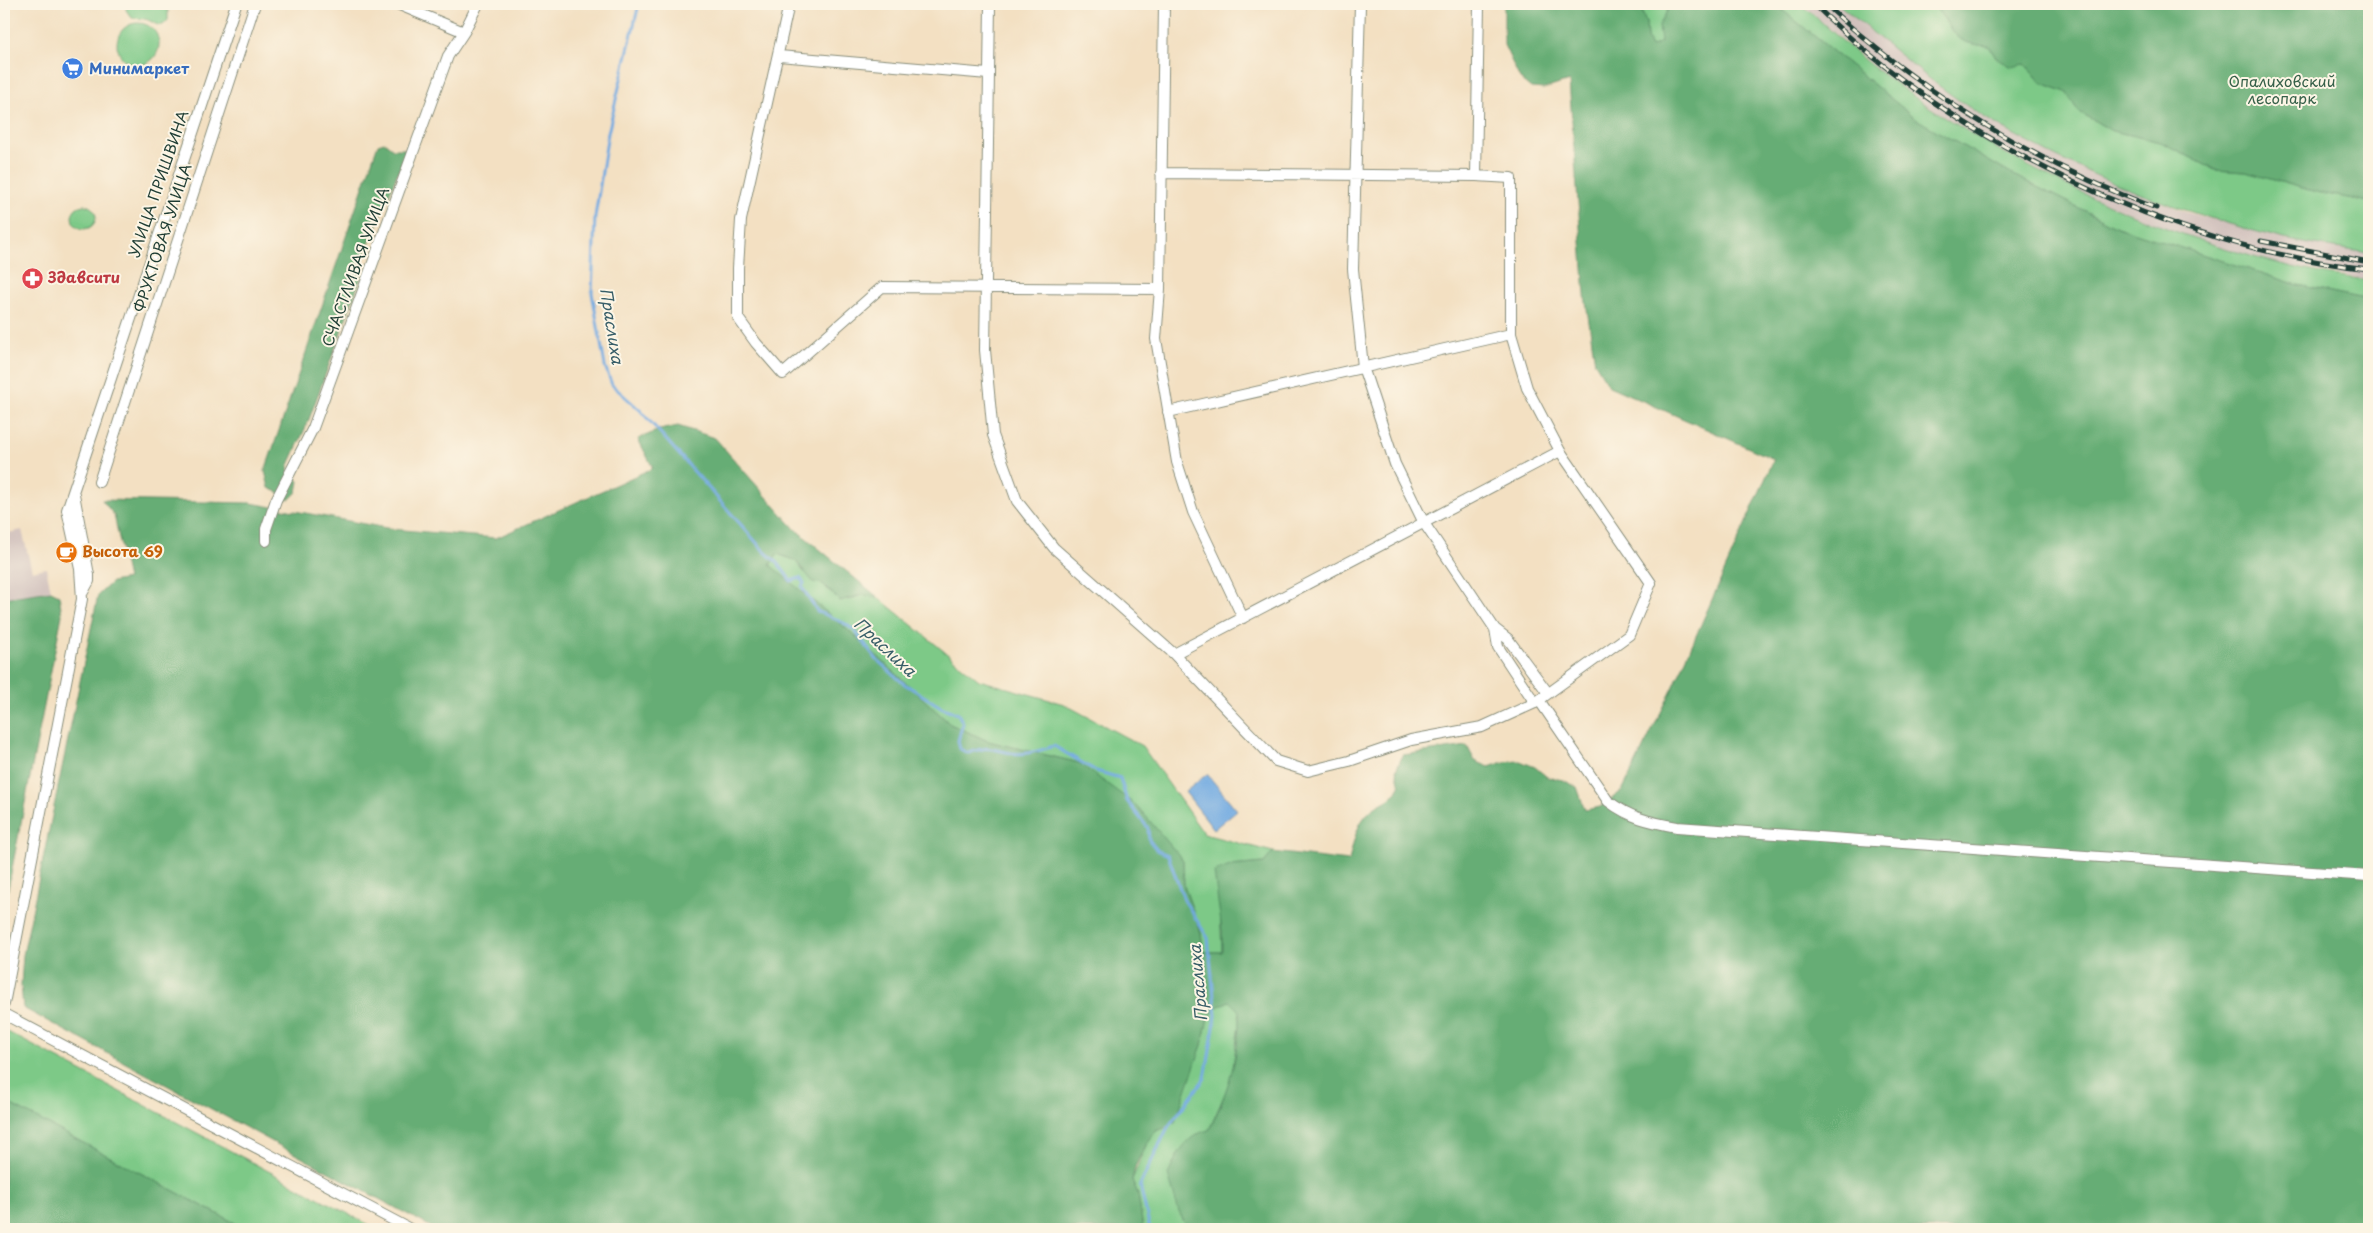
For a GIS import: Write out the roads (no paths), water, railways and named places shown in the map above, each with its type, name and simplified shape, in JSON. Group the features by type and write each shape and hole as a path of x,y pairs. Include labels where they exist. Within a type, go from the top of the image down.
{"street":[{"name":"УЛИЦА ПРИШВИНА","path":"4,1004 82,592 89,581 75,509 73,488 78,479 236,4"},
{"name":"ФРУКТОВАЯ УЛИЦА","path":"99,482 255,4"},
{"path":"397,4 464,32"},
{"name":"СЧАСТЛИВАЯ УЛИЦА","path":"266,541 266,529 276,500 313,428 448,56 464,32 478,4"},
{"path":"789,4 779,56 741,220 738,268 738,318 756,343 783,374 882,287 1160,289"},
{"path":"990,4 985,350 993,436 1017,501 1054,548 1174,654 1276,761 1308,771 1349,761 1411,740 1482,727 1537,701 1629,635 1652,583 1560,451 1527,388 1511,334 1511,178 1161,173"},
{"path":"1164,4 1160,289 1156,339 1176,462 1194,512 1243,618"},
{"path":"1360,4 1357,175 1353,269 1364,367 1395,464 1424,523 1495,629 1508,639 1548,693"},
{"path":"1476,176 1479,4"},
{"path":"779,56 988,74"},
{"path":"1168,412 1511,334"},
{"path":"1174,654 1560,451"},
{"path":"1495,629 1498,647 1608,801 1624,813 1647,822 1687,828 2369,876"},
{"path":"4,1014 410,1229"}],"water":[{"path":"1207,774 1237,810 1214,829 1185,792"}],"waterway":[{"name":"Праслиха","path":"639,4 608,133 595,217 592,293 605,366 612,385 640,410 764,551 778,563 791,581 800,578 804,583 802,587 817,611 844,623 855,631 877,660 903,683 941,707 958,714 963,723 958,741 960,749 968,753 986,748 1022,754 1054,746 1096,771 1120,778 1127,801 1148,828 1149,840 1157,850 1168,855 1184,900 1208,938 1216,1016 1205,1078 1168,1127 1140,1185 1150,1229"}],"railway":[{"path":"1814,4 1870,54 1932,101 1999,143 2070,181 2144,213 2219,238 2295,257 2369,269"},
{"path":"1825,4 1900,67 1940,96 1981,122 2023,147 2066,169 2110,190 2156,208"},
{"path":"2261,241 2369,262"}],"place":[{"name":"Минимаркет","path":"73,69"},
{"name":"Здавсити","path":"32,278"},
{"name":"Высота 69","path":"66,552"}],"park label":[{"name":"Опалиховский лесопарк","path":"2282,90"}]}
